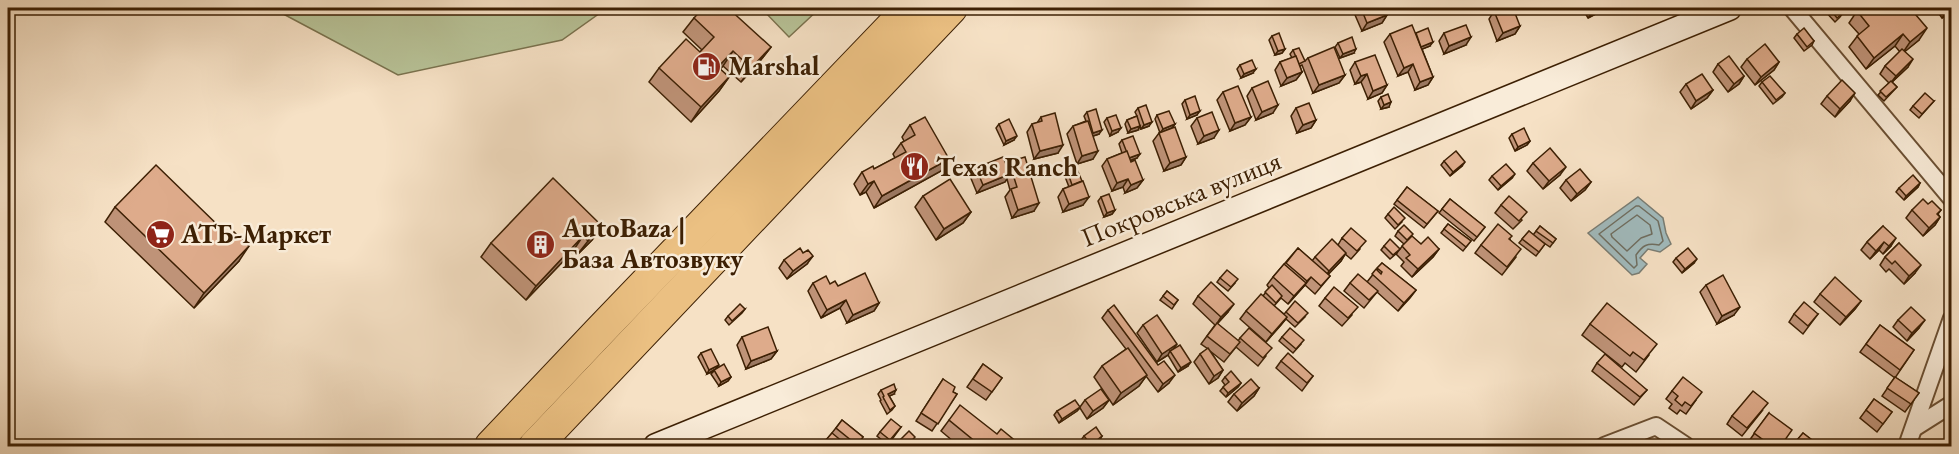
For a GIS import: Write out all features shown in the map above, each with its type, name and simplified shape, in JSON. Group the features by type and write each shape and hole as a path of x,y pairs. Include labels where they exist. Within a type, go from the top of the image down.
{"highway":[{"path":"491,447 910,8"},
{"path":"535,447 951,8"}],"street":[{"name":"Покровська вулиця","path":"656,447 1729,8"},
{"path":"1792,8 1952,199"},
{"path":"1907,447 1952,318"},
{"path":"1914,428 1952,404"},
{"path":"1604,447 1656,426 1686,447"}],"green space":[{"path":"272,8 607,8 562,40 398,75"},
{"path":"761,8 820,8 789,37"}],"water":[{"path":"1638,197 1663,218 1671,244 1660,252 1648,249 1640,258 1647,264 1639,273 1632,275 1588,233"}],"building":[{"name":"Marshal","path":"703,8 728,8 771,47 751,68 733,51 718,67 729,77 701,107 659,68 686,39 700,52 714,37 694,18"},
{"path":"1361,8 1384,8 1387,15 1367,23"},
{"path":"1513,8 1520,26 1503,33 1494,11"},
{"path":"1829,8 1839,8 1843,13 1837,18"},
{"path":"1862,8 1878,8 1884,14 1892,8 1910,8 1927,28 1910,42 1903,34 1874,58 1857,36 1869,26 1857,11"},
{"path":"1412,25 1433,77 1420,82 1413,64 1404,68 1390,34"},
{"path":"1466,25 1471,37 1449,46 1444,33"},
{"path":"1428,28 1433,42 1421,47 1416,33"},
{"path":"1804,28 1814,41 1807,47 1797,34"},
{"path":"1279,33 1285,49 1278,51 1272,36"},
{"path":"1352,37 1356,49 1343,54 1338,43"},
{"path":"1765,44 1779,62 1761,77 1747,59"},
{"path":"1334,47 1345,75 1319,85 1308,58"},
{"path":"1299,48 1305,61 1299,64 1293,50"},
{"path":"1902,49 1913,59 1896,76 1885,66"},
{"path":"1375,55 1387,85 1373,91 1367,74 1361,76 1355,62"},
{"path":"1296,56 1302,72 1287,78 1280,62"},
{"path":"1729,56 1744,76 1734,84 1718,64"},
{"path":"1252,60 1256,69 1244,74 1240,65"},
{"path":"1702,74 1713,90 1696,101 1686,84"},
{"path":"1770,76 1785,93 1776,100 1762,82"},
{"path":"1842,80 1855,93 1840,109 1827,96"},
{"path":"1268,81 1278,105 1262,112 1252,88"},
{"path":"1891,81 1897,87 1886,97 1880,91"},
{"path":"1238,86 1251,117 1235,123 1223,92"},
{"path":"1925,93 1934,101 1922,114 1913,106"},
{"path":"1388,94 1391,102 1384,105 1381,97"},
{"path":"1195,96 1200,111 1190,115 1185,100"},
{"path":"1309,103 1316,120 1303,125 1296,108"},
{"path":"1146,105 1152,122 1144,125 1138,108"},
{"path":"1096,109 1102,130 1093,133 1087,112"},
{"path":"1169,111 1175,124 1163,129 1157,115"},
{"path":"1212,112 1219,130 1204,136 1197,118"},
{"path":"1055,113 1063,145 1040,151 1032,124 1042,121 1041,117"},
{"path":"1116,115 1121,128 1112,131 1107,118"},
{"path":"1137,116 1140,126 1131,129 1127,120"},
{"name":"Texas Ranch","path":"925,117 949,159 882,196 874,181 868,184 862,172 873,166 874,169 906,152 901,143 915,135 910,125"},
{"path":"1009,119 1017,136 1006,141 999,124"},
{"path":"1088,121 1098,151 1082,156 1073,126"},
{"path":"1175,127 1186,157 1170,163 1159,133"},
{"path":"1524,128 1530,141 1518,147 1512,134"},
{"path":"1133,136 1140,154 1129,158 1122,140"},
{"path":"1550,148 1566,167 1549,181 1533,163"},
{"path":"1127,151 1131,162 1135,160 1143,180 1131,185 1128,179 1117,183 1107,159"},
{"path":"1456,151 1465,162 1453,172 1444,161"},
{"path":"1003,157 1010,174 983,185 976,168"},
{"path":"1025,157 1039,203 1018,210 1011,189 1017,187 1009,162"},
{"path":"1506,164 1515,174 1501,186 1492,176"},
{"name":"АТБ-Маркет","path":"156,165 229,236 234,232 249,246 204,293 115,207"},
{"path":"1076,167 1082,181 1072,185 1067,170"},
{"path":"1580,169 1591,182 1577,194 1566,180"},
{"path":"1913,175 1920,183 1906,196 1899,188"},
{"name":"AutoBaza | База Автозвуку","path":"553,178 602,226 588,241 583,236 536,286 491,243"},
{"path":"950,179 971,212 944,229 923,196"},
{"path":"1083,181 1089,197 1069,204 1063,189"},
{"path":"1407,187 1438,211 1427,224 1397,200"},
{"path":"1109,194 1115,210 1107,213 1101,197"},
{"path":"1509,196 1527,212 1519,221 1501,205"},
{"path":"1450,199 1485,227 1477,237 1442,209"},
{"path":"1923,199 1928,204 1932,201 1941,210 1937,214 1940,217 1929,228 1912,210"},
{"path":"1394,207 1405,218 1398,225 1388,214"},
{"path":"1448,224 1471,241 1466,247 1444,229"},
{"path":"1498,224 1512,236 1509,239 1521,249 1507,267 1481,245"},
{"path":"1404,225 1413,234 1407,240 1398,231"},
{"path":"1540,226 1556,239 1553,243 1536,231"},
{"path":"1883,226 1896,238 1889,246 1884,242 1876,251 1867,242"},
{"path":"1351,228 1366,241 1357,251 1342,238"},
{"path":"1529,231 1545,244 1539,252 1522,239"},
{"path":"1412,236 1421,244 1428,237 1439,249 1418,269 1406,258 1410,255 1402,246"},
{"path":"1332,239 1346,253 1329,271 1315,257"},
{"path":"1390,239 1400,249 1393,255 1384,246"},
{"path":"1899,243 1921,265 1909,276 1895,261 1892,264 1885,257"},
{"path":"800,248 803,253 808,250 813,256 793,271 784,260"},
{"path":"1298,248 1330,276 1321,286 1311,277 1307,281 1286,263"},
{"path":"1688,248 1697,259 1685,269 1676,258"},
{"path":"1382,263 1416,290 1404,303 1372,274 1376,269 1381,274 1382,272 1377,268"},
{"path":"1284,264 1306,283 1294,296 1273,277"},
{"path":"1227,270 1238,279 1231,287 1220,278"},
{"path":"865,273 879,303 853,315 846,300 827,310 813,283 826,276 830,284 835,281 838,286"},
{"path":"1358,274 1378,291 1369,300 1350,283"},
{"path":"1723,275 1740,307 1722,316 1706,285"},
{"path":"1835,277 1861,301 1846,317 1820,294"},
{"path":"1211,282 1234,304 1221,317 1198,296"},
{"path":"1272,285 1282,296 1276,303 1265,292"},
{"path":"1334,287 1358,307 1348,318 1325,298"},
{"path":"1167,291 1178,300 1174,305 1163,296"},
{"path":"1261,294 1287,317 1272,334 1246,311"},
{"path":"1295,301 1308,313 1298,323 1286,312"},
{"path":"1804,302 1818,314 1808,326 1794,314"},
{"path":"1607,303 1657,344 1644,360 1633,352 1630,356 1590,324"},
{"path":"740,304 745,309 732,321 728,316"},
{"path":"1114,305 1158,365 1164,361 1175,375 1163,384 1108,310"},
{"path":"1911,307 1925,320 1912,333 1898,320"},
{"path":"1157,315 1177,344 1162,354 1143,325"},
{"path":"1217,323 1240,342 1230,354 1207,336"},
{"path":"1880,325 1914,350 1900,370 1866,344"},
{"path":"768,327 777,351 751,361 742,337"},
{"path":"1249,328 1272,348 1263,358 1240,338"},
{"path":"1290,328 1304,340 1296,349 1282,337"},
{"path":"1180,345 1191,362 1181,368 1170,351"},
{"path":"1128,348 1147,375 1121,393 1102,366"},
{"path":"1208,348 1223,370 1214,376 1200,354"},
{"path":"711,349 719,365 709,370 701,353"},
{"path":"1288,353 1313,376 1307,383 1281,361"},
{"path":"1605,354 1647,390 1640,397 1597,363"},
{"path":"724,364 731,377 721,382 714,370"},
{"path":"983,364 1002,378 992,392 973,379"},
{"path":"1231,371 1241,383 1228,393 1223,387 1229,382 1225,377"},
{"path":"1683,377 1702,392 1691,406 1685,402 1682,406 1675,400 1678,396 1672,391"},
{"path":"1895,377 1919,393 1911,404 1887,388"},
{"path":"943,379 955,387 953,392 957,394 938,424 921,413"},
{"path":"1251,379 1259,388 1242,403 1234,394"},
{"path":"894,384 896,390 888,394 895,406 890,410 881,390"},
{"path":"1101,389 1109,400 1093,411 1085,400"},
{"path":"1753,391 1768,403 1747,428 1732,416"},
{"path":"1874,399 1892,412 1883,424 1866,410"},
{"path":"1075,400 1080,407 1062,419 1057,411"},
{"path":"960,405 997,434 1001,429 1023,447 992,447 989,445 982,447 949,420"},
{"path":"1769,413 1792,430 1780,447 1773,447 1754,433"},
{"path":"891,419 901,427 890,440 880,432"},
{"path":"842,420 863,437 857,445 836,428"},
{"path":"1096,427 1102,436 1091,445 1084,436"},
{"path":"909,431 915,437 906,447 899,447 896,444"},
{"path":"832,433 849,447 829,447 824,442"},
{"path":"1803,433 1821,447 1797,447 1800,443 1796,441"}],"place":[{"name":"Marshal","path":"707,66"},
{"name":"Texas Ranch","path":"915,167"},
{"name":"АТБ-Маркет","path":"160,234"},
{"name":"AutoBaza | База Автозвуку","path":"541,244"}]}
